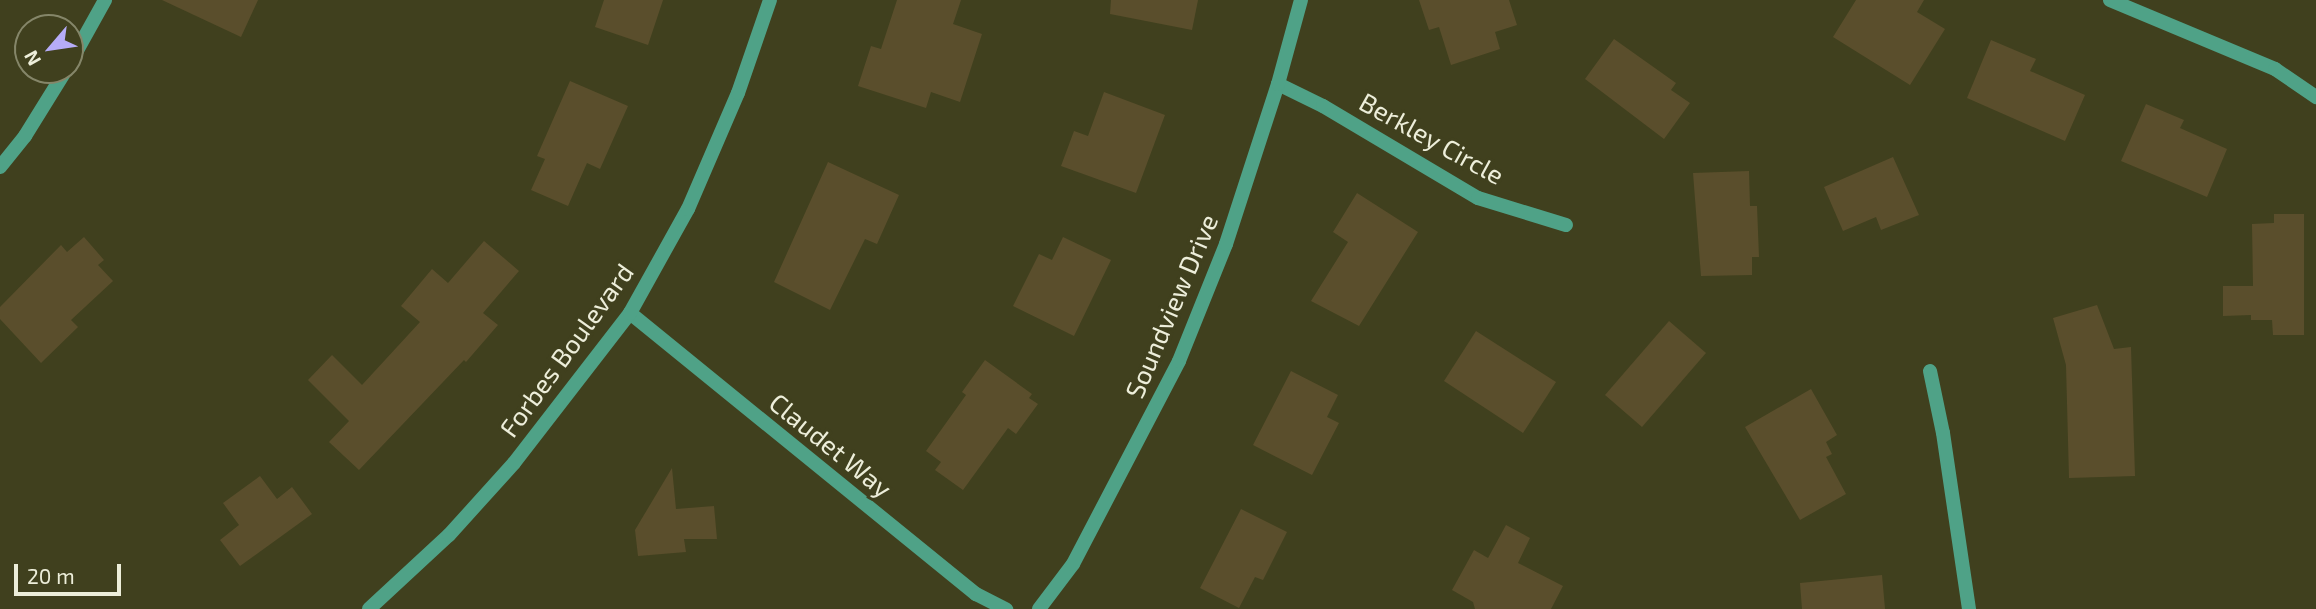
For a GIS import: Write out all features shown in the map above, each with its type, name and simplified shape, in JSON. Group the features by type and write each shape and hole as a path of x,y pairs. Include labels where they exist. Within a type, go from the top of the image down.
{"street":[{"path":"84,38 105,0"},
{"name":"Forbes Boulevard","path":"369,609 449,535 514,463 630,313 688,209 738,93 770,0"},
{"name":"Soundview Drive","path":"1039,609 1073,564 1179,361 1226,244 1278,84 1301,0"},
{"path":"2110,0 2275,69 2316,97"},
{"path":"0,167 25,136 57,84"},
{"name":"Berkley Circle","path":"1278,84 1323,106 1478,198 1566,225"},
{"name":"Claudet Way","path":"630,313 976,594 1006,609"},
{"path":"1930,371 1943,433 1969,609"}],"building":[{"path":"162,0 258,0 241,37"},
{"path":"604,0 663,0 648,45 595,27"},
{"path":"897,0 961,0 953,24 982,34 960,102 931,92 926,108 858,86 871,46 881,49"},
{"path":"1111,0 1198,0 1192,30 1110,14"},
{"path":"1419,0 1509,0 1517,25 1495,32 1500,49 1451,65 1439,27 1429,30"},
{"path":"1856,0 1924,0 1917,12 1945,29 1910,85 1833,37"},
{"path":"1614,39 1676,83 1671,90 1690,103 1664,139 1585,79"},
{"path":"1991,40 2036,59 2030,71 2085,95 2065,141 1967,98"},
{"path":"570,81 628,106 600,169 587,163 568,206 531,190 545,159 537,156"},
{"path":"1104,92 1165,115 1136,193 1061,166 1074,131 1088,136"},
{"path":"2146,104 2184,120 2180,128 2227,149 2207,197 2121,161"},
{"path":"1893,157 1919,215 1881,230 1876,217 1843,231 1824,187"},
{"path":"828,162 899,195 877,244 865,239 830,310 774,282"},
{"path":"1749,171 1750,206 1757,206 1759,257 1752,257 1752,275 1701,276 1693,173"},
{"path":"1357,193 1418,232 1359,326 1311,301 1348,242 1333,232"},
{"path":"2274,214 2304,214 2304,335 2273,335 2272,320 2251,320 2251,315 2223,316 2223,286 2253,286 2252,224 2274,223"},
{"path":"84,237 104,260 98,265 113,281 71,320 78,327 41,363 0,319 0,307 61,245 67,252"},
{"path":"1063,237 1111,260 1074,336 1013,306 1039,254 1052,260"},
{"path":"484,241 519,271 483,313 498,325 466,362 464,360 359,470 329,442 349,421 308,380 332,355 362,385 420,322 401,306 432,269 448,283"},
{"path":"2097,305 2114,349 2131,347 2135,476 2069,478 2066,365 2053,318"},
{"path":"1669,321 1706,353 1642,427 1605,395"},
{"path":"1476,331 1556,382 1523,433 1444,381"},
{"path":"985,360 1032,394 1029,398 1038,404 1016,434 1008,428 963,490 935,470 941,462 926,451 966,395 962,392"},
{"path":"1291,371 1338,395 1327,417 1339,423 1312,475 1253,445"},
{"path":"1811,389 1837,435 1826,442 1832,454 1826,457 1846,494 1800,520 1745,427"},
{"path":"672,468 676,509 714,506 717,539 684,539 686,552 638,556 635,530"},
{"path":"260,476 277,499 292,487 312,514 240,566 220,540 239,525 223,503"},
{"path":"1241,509 1287,532 1263,580 1255,577 1239,608 1200,588"},
{"path":"1506,525 1530,538 1518,563 1563,586 1551,609 1475,609 1473,602 1452,590 1474,550 1488,558"},
{"path":"1882,575 1885,609 1802,609 1800,583"}]}
